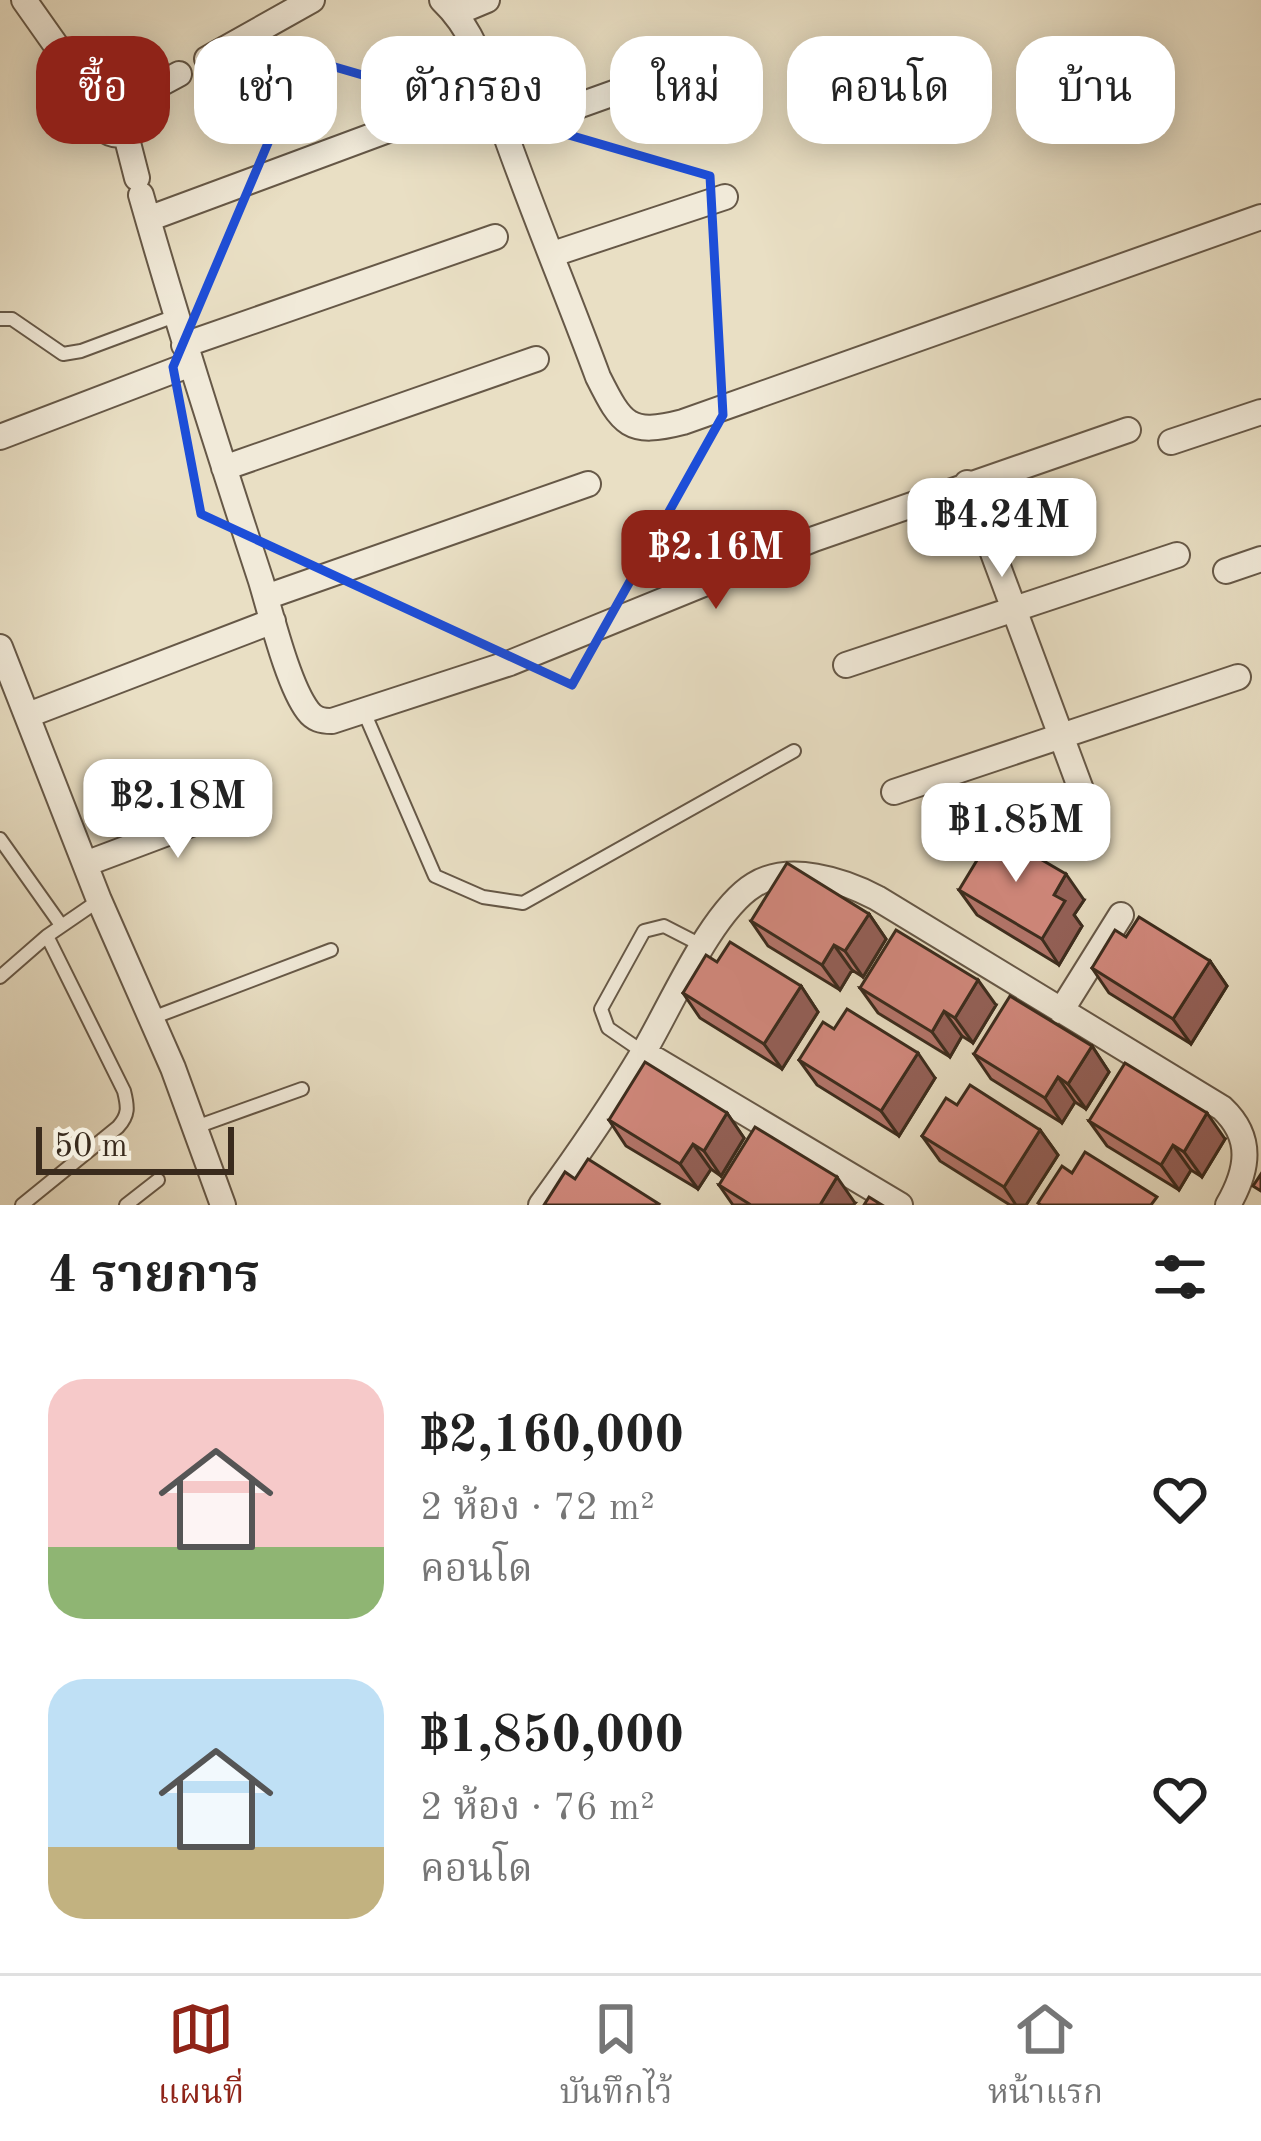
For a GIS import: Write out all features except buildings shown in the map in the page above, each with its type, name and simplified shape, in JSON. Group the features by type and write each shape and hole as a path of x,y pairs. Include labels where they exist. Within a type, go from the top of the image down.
{"street":[{"path":"24,0 49,36"},
{"path":"248,36 312,0"},
{"path":"470,36 449,7 487,0"},
{"path":"170,79 179,74"},
{"path":"142,197 361,133"},
{"path":"128,144 175,316 269,609 310,714 332,722 510,663 814,539 1128,430"},
{"path":"510,144 598,377 617,415 634,428 651,430 1261,217"},
{"path":"553,254 724,197"},
{"path":"0,437 187,354 495,237"},
{"path":"224,468 536,359"},
{"path":"1172,442 1261,412"},
{"path":"967,483 1086,803"},
{"path":"28,715 269,609 588,484"},
{"path":"846,665 1178,555"},
{"path":"1226,572 1261,559"},
{"path":"0,646 223,1205"},
{"path":"895,792 1238,677"},
{"path":"85,864 250,802"},
{"path":"541,1205 644,1052 735,900 756,883 807,876 838,881 877,898 1222,1108 1244,1138 1246,1158 1239,1187 1228,1205"},
{"path":"1060,1011 1121,915"},
{"path":"644,1052 900,1205"}],"lane":[{"path":"0,319 12,319 63,354 175,316"},
{"path":"363,711 435,876 483,897 523,903 794,751"},
{"path":"0,839 61,925"},
{"path":"0,977 46,936 100,900"},
{"path":"644,1052 608,1028 601,1010 644,931 664,926 704,946"},
{"path":"22,1205 118,1126 128,1106 46,936"},
{"path":"152,1018 331,950"},
{"path":"195,1128 302,1089"},
{"path":"126,1205 158,1180"}],"highlighted area":[{"path":"304,58 710,176 723,415 572,685 201,514 173,367"}]}
